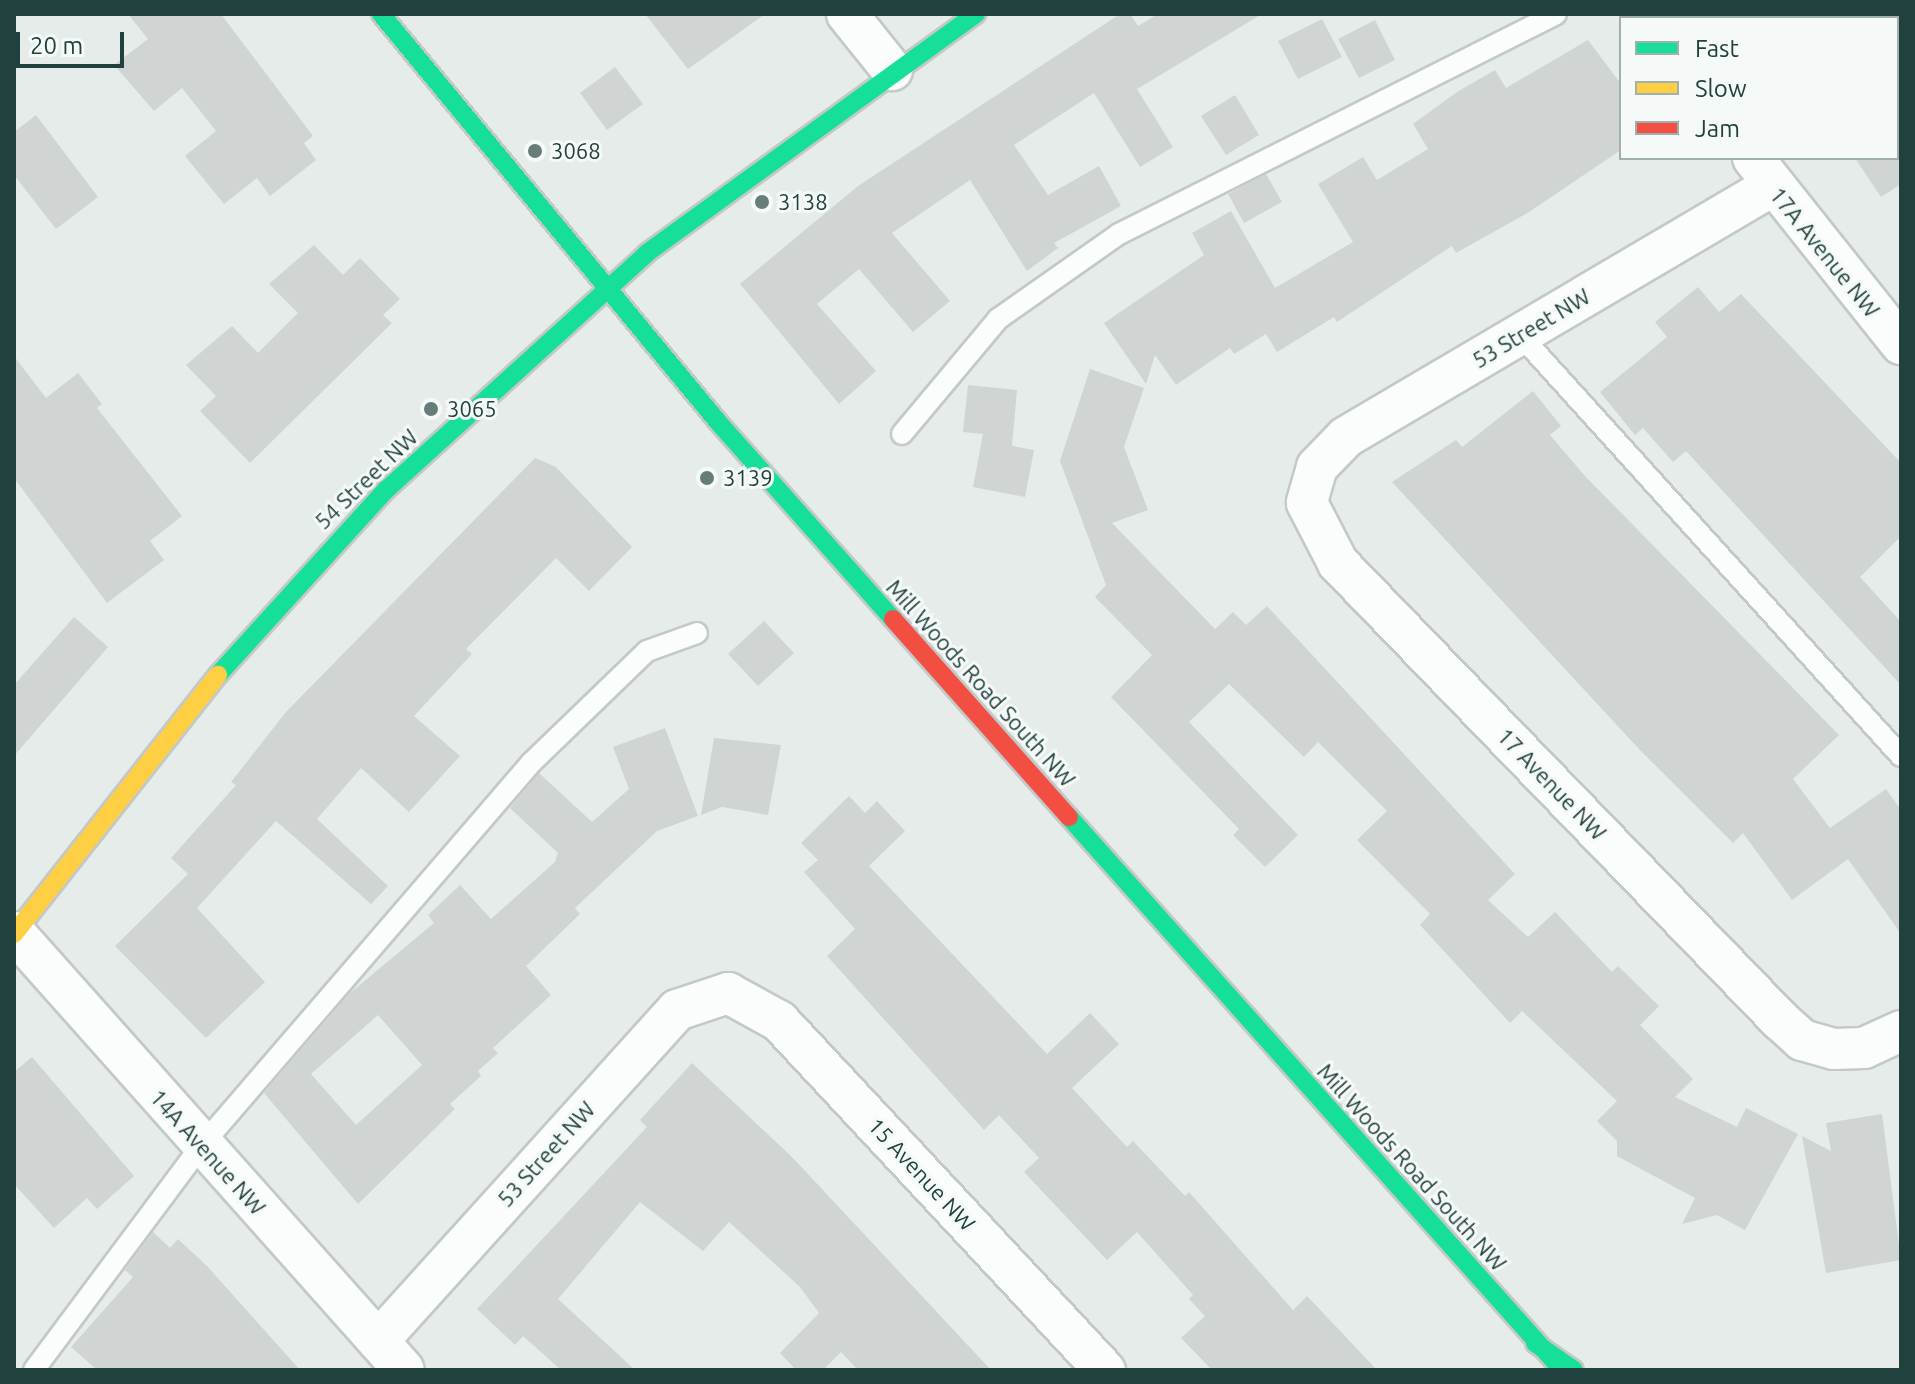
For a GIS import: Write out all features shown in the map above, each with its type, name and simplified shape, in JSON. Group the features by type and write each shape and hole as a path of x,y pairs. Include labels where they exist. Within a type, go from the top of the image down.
{"street":[{"name":"Mill Woods Road South NW","path":"381,14 604,288 1562,1370"},
{"path":"847,14 892,70"},
{"name":"54 Street NW","path":"14,933 164,738 301,579 604,288 892,70 976,14"},
{"name":"53 Street NW","path":"1308,487 1329,450 1346,437 1520,335 1762,172"},
{"name":"17A Avenue NW","path":"1762,172 1901,344"},
{"name":"17 Avenue NW","path":"1308,487 1312,522 1338,563 1780,1020 1802,1040 1834,1049 1864,1048 1901,1031"},
{"name":"14A Avenue NW","path":"14,933 391,1356"},
{"name":"53 Street NW","path":"391,1356 677,1010 728,993"},
{"name":"15 Avenue NW","path":"728,993 779,1021 1105,1370"},
{"path":"1535,1343 1553,1370"},
{"path":"1535,1343 1574,1370"}],"lane":[{"path":"902,434 998,319 1119,234 1556,14"},
{"path":"1520,335 1901,756"},
{"path":"34,1370 202,1145 531,763 647,651 697,633"}],"building":[{"path":"128,14 221,14 313,136 304,143 316,160 270,196 257,178 224,204 185,156 216,131 182,88 154,111 114,65 148,39"},
{"path":"645,14 765,14 688,69"},
{"path":"1120,14 1130,14 1138,26 1158,14 1262,14 1137,89 1173,147 1140,167 1094,93 1014,145 1048,195 1099,166 1121,206 1054,243 1058,248 1027,271 970,180 892,233 950,301 913,332 859,269 817,304 876,371 839,404 740,284 858,186"},
{"path":"1322,19 1342,57 1298,79 1278,41"},
{"path":"1375,20 1395,60 1359,78 1338,39"},
{"path":"1588,40 1619,81 1619,151 1529,212 1456,253 1452,246 1337,322 1334,317 1277,352 1266,334 1234,354 1230,348 1176,385 1155,355 1146,384 1104,323 1204,255 1192,233 1231,211 1275,288 1353,242 1318,184 1363,157 1377,180 1428,149 1413,124 1457,92 1495,70 1506,88"},
{"path":"615,67 643,104 607,130 580,93"},
{"path":"1235,95 1259,135 1226,155 1201,116"},
{"path":"36,115 98,197 56,229 14,175 14,132"},
{"path":"1901,158 1901,184 1881,197 1856,160"},
{"path":"1266,174 1282,202 1244,223 1228,194"},
{"path":"314,245 343,275 360,258 400,299 383,315 392,323 250,463 200,411 216,396 186,365 232,326 258,353 298,313 269,284"},
{"path":"1698,287 1719,312 1741,294 1901,463 1901,536 1860,577 1901,622 1901,685 1686,451 1673,462 1643,428 1635,435 1600,392 1667,337 1655,322"},
{"path":"14,356 46,398 78,373 102,404 97,408 182,516 150,541 164,560 107,603 14,478"},
{"path":"1090,369 1144,388 1124,447 1148,510 1112,523 1215,629 1233,612 1246,625 1267,606 1515,874 1488,900 1528,937 1555,912 1612,972 1618,966 1659,1006 1640,1025 1693,1079 1675,1097 1737,1127 1746,1108 1798,1134 1745,1230 1717,1215 1682,1224 1695,1198 1617,1156 1617,1141 1597,1121 1617,1101 1522,1011 1510,1023 1420,925 1430,914 1357,840 1387,811 1318,742 1304,757 1229,684 1189,722 1298,835 1265,867 1233,835 1239,829 1111,697 1152,655 1095,597 1106,585 1060,461"},
{"path":"968,385 1017,390 1012,446 1034,450 1025,497 973,487 983,434 963,432"},
{"path":"1533,391 1561,426 1550,435 1585,476 1839,735 1793,779 1830,828 1886,789 1901,810 1901,934 1848,859 1792,900 1743,833 1733,843 1639,749 1392,482 1456,440 1462,447"},
{"path":"535,458 556,467 632,547 589,591 556,558 466,649 472,654 414,716 460,756 409,812 361,768 317,819 388,886 371,904 276,821 197,908 265,982 206,1038 115,946 188,874 171,858 236,785 231,782 286,712"},
{"path":"74,617 108,647 14,756 14,685"},
{"path":"764,621 794,653 758,686 728,654"},
{"path":"665,728 698,816 657,831 575,908 580,914 526,966 551,995 493,1048 498,1053 478,1071 481,1076 450,1104 455,1109 358,1204 264,1093 350,993 434,923 428,915 460,885 491,919 555,862 558,853 510,808 539,773 592,822 629,789 613,747","holes":["378,1015 422,1065 356,1125 311,1074"]},
{"path":"714,738 781,745 768,815 722,807 701,815"},
{"path":"849,796 865,813 877,801 905,831 869,866 1047,1054 1090,1013 1119,1044 1072,1088 1127,1147 1133,1141 1185,1196 1189,1192 1293,1310 1307,1296 1377,1370 1212,1370 1181,1338 1205,1316 1189,1299 1193,1295 1137,1232 1107,1260 1024,1172 1039,1158 999,1115 984,1130 827,956 855,929 804,872 818,860 801,843"},
{"path":"32,1057 134,1176 97,1209 87,1198 54,1228 14,1184 14,1072"},
{"path":"692,1063 793,1158 991,1370 858,1370 841,1352 823,1370 796,1370 780,1353 819,1313 800,1287 729,1222 703,1251 640,1202 558,1299 635,1370 561,1370 523,1336 515,1345 477,1309 647,1127 640,1120"},
{"path":"1882,1114 1901,1260 1826,1273 1802,1136 1831,1151 1826,1123"},
{"path":"153,1232 170,1248 178,1239 207,1266 300,1370 97,1370 71,1347 133,1277 125,1270"}],"traffic: fast":[{"path":"381,14 718,422 893,619"},
{"path":"218,675 386,490 647,253 976,14"},
{"path":"1069,817 1562,1370"},
{"path":"1535,1343 1574,1370"}],"traffic: slow":[{"path":"14,934 218,675"}],"traffic: jam":[{"path":"893,619 1069,817"}],"place":[{"name":"3068","path":"535,151"},
{"name":"3138","path":"762,202"},
{"name":"3065","path":"431,409"},
{"name":"3139","path":"707,478"}]}
